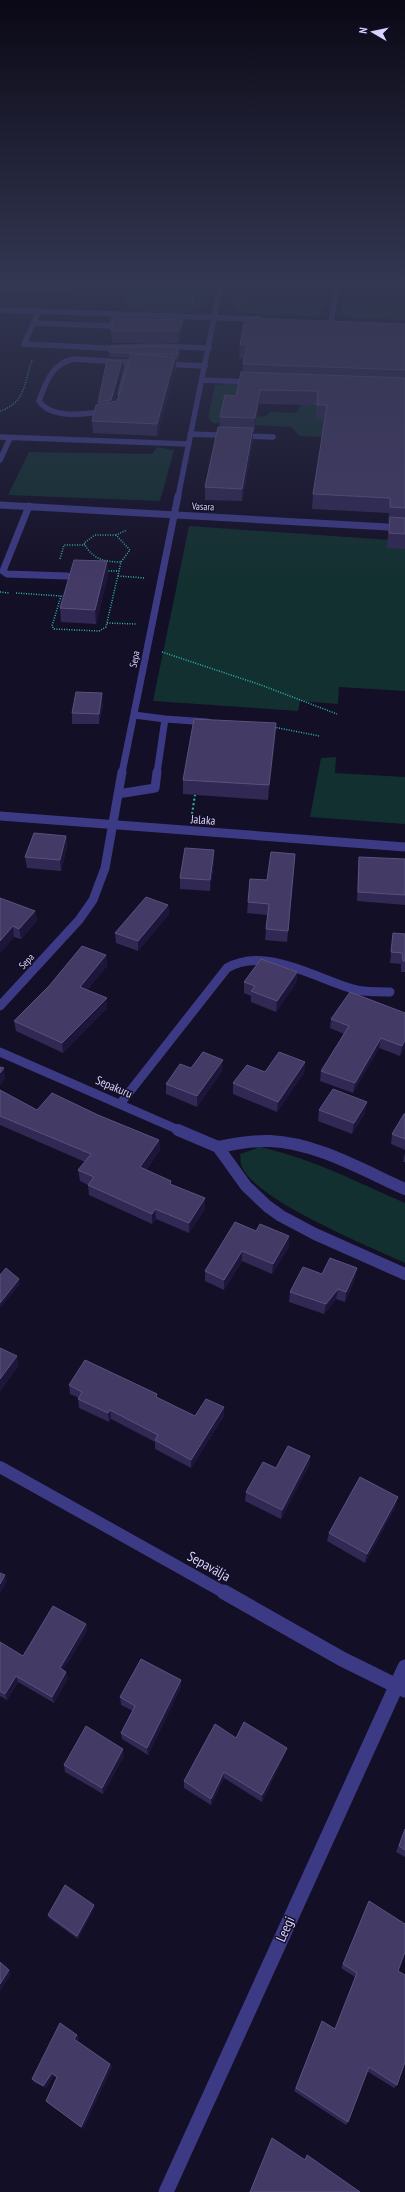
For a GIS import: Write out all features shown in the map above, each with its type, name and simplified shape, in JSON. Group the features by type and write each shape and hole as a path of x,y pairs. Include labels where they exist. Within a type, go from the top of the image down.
{"street":[{"path":"46,385 38,401 40,406 46,410 57,412 103,412 115,409"},
{"path":"119,400 122,385"},
{"name":"Sepa","path":"0,1006 79,920 93,900 105,868 114,825 118,794 173,515 201,385"},
{"path":"190,434 273,437"},
{"path":"0,437 188,444"},
{"path":"0,460 10,438"},
{"name":"Vasara","path":"0,505 405,528"},
{"path":"29,506 3,571 7,574 67,576"},
{"path":"134,715 165,719 213,722"},
{"path":"118,794 155,788 165,719"},
{"name":"Jalaka","path":"0,816 405,847"},
{"path":"120,1104 227,968 236,962 251,959 269,960 355,990 390,992"},
{"name":"Sepakuru","path":"0,1052 218,1147"},
{"path":"405,1189 304,1148 284,1143 252,1141 218,1147 245,1185 267,1206 293,1222 405,1274"},
{"name":"Sepavälja","path":"0,1467 342,1659 400,1688"},
{"name":"Leegi","path":"166,2192 400,1688 405,1667"}],"path":[{"path":"0,411 13,408 19,402 25,385"},
{"path":"121,562 101,560 93,557 84,542 88,538 96,535 116,535 131,528"},
{"path":"0,592 61,596 52,626 54,629 99,631 106,627 121,562 130,550 116,535"},
{"path":"54,576 64,545 86,545"},
{"path":"104,571 120,571"},
{"path":"118,576 150,578"},
{"path":"160,652 254,683 337,714"},
{"path":"273,727 319,736"},
{"path":"192,815 195,795"}],"green space":[{"path":"215,385 243,385 256,417 266,416 270,412 296,413 307,395 313,391 340,438 300,436 291,427 213,423 208,417"},
{"path":"157,447 174,450 160,501 8,495 29,452 152,454"},
{"path":"189,526 405,541 405,691 339,687 338,704 300,701 298,711 153,701"},
{"path":"336,757 335,773 405,777 405,824 310,817 321,758"},
{"path":"260,1147 316,1164 405,1203 405,1263 316,1221 269,1194 252,1180 241,1164 240,1154"}],"building":[{"path":"102,385 115,385 111,400 98,403"},
{"path":"122,385 167,385 157,424 92,421 96,405 116,401"},
{"path":"238,385 405,385 405,508 390,507 390,498 313,494 327,405 317,405 318,391 260,390 255,418 220,417 225,395 236,396"},
{"path":"218,427 253,428 242,489 205,487"},
{"path":"390,517 405,518 405,534 389,533"},
{"path":"74,560 107,561 95,610 60,608"},
{"path":"76,692 102,693 99,714 72,713"},
{"path":"194,719 276,723 269,785 183,780"},
{"path":"34,833 66,836 60,860 25,857"},
{"path":"185,848 214,850 210,880 180,878"},
{"path":"271,852 295,854 288,931 266,929 269,904 248,902 250,879 267,880"},
{"path":"359,857 405,859 405,895 358,892"},
{"path":"146,897 168,905 138,941 115,933"},
{"path":"0,898 35,911 19,929 13,926 0,941"},
{"path":"393,933 405,934 405,961 403,961 402,953 391,952"},
{"path":"82,946 106,955 80,987 107,998 62,1043 14,1021 49,986"},
{"path":"261,959 297,972 277,1001 251,991 255,986 244,982"},
{"path":"350,992 405,1013 405,1040 402,1046 381,1038 355,1083 321,1071 349,1026 331,1019"},
{"path":"203,1052 223,1060 197,1096 166,1084 180,1064 191,1068"},
{"path":"279,1052 305,1062 278,1102 233,1083 247,1065 265,1072"},
{"path":"0,1067 4,1068 0,1073"},
{"path":"333,1089 367,1102 354,1123 319,1110"},
{"path":"0,1090 37,1110 52,1093 98,1115 159,1140 140,1167 171,1181 170,1184 205,1198 189,1223 155,1209 152,1214 88,1185 94,1177 78,1170 91,1154 0,1116"},
{"path":"405,1114 405,1139 392,1134"},
{"path":"235,1222 256,1231 260,1224 289,1236 273,1264 242,1251 224,1280 205,1271"},
{"path":"330,1258 357,1268 346,1292 338,1289 326,1304 290,1292 303,1267 322,1274"},
{"path":"6,1268 19,1279 0,1303 0,1275"},
{"path":"0,1348 17,1356 0,1379"},
{"path":"85,1360 157,1394 156,1397 195,1416 206,1399 224,1407 191,1460 155,1440 158,1435 110,1410 108,1413 78,1399 82,1392 69,1385"},
{"path":"288,1446 310,1456 282,1510 246,1492 263,1462 276,1468"},
{"path":"360,1477 398,1497 367,1554 329,1533"},
{"path":"0,1573 5,1575 0,1584"},
{"path":"53,1606 86,1624 60,1668 66,1672 52,1697 16,1676 5,1694 0,1691 0,1642 23,1656"},
{"path":"141,1659 181,1680 147,1748 121,1733 135,1706 120,1697"},
{"path":"244,1722 287,1748 262,1795 224,1772 211,1799 184,1781 215,1724 236,1738"},
{"path":"86,1726 123,1749 102,1788 64,1765"},
{"path":"405,1829 405,1850 399,1846"},
{"path":"65,1885 94,1905 77,1936 48,1915"},
{"path":"369,1901 405,1924 405,1952 398,1971 405,1975 405,2062 397,2085 369,2067 348,2122 296,2088 322,2021 335,2029 357,1973 343,1964"},
{"path":"0,1962 9,1970 0,1984"},
{"path":"60,2023 77,2035 74,2039 110,2064 81,2127 46,2101 57,2077 52,2073 43,2086 32,2079"},
{"path":"272,2138 305,2160 307,2155 360,2192 250,2192"}]}
